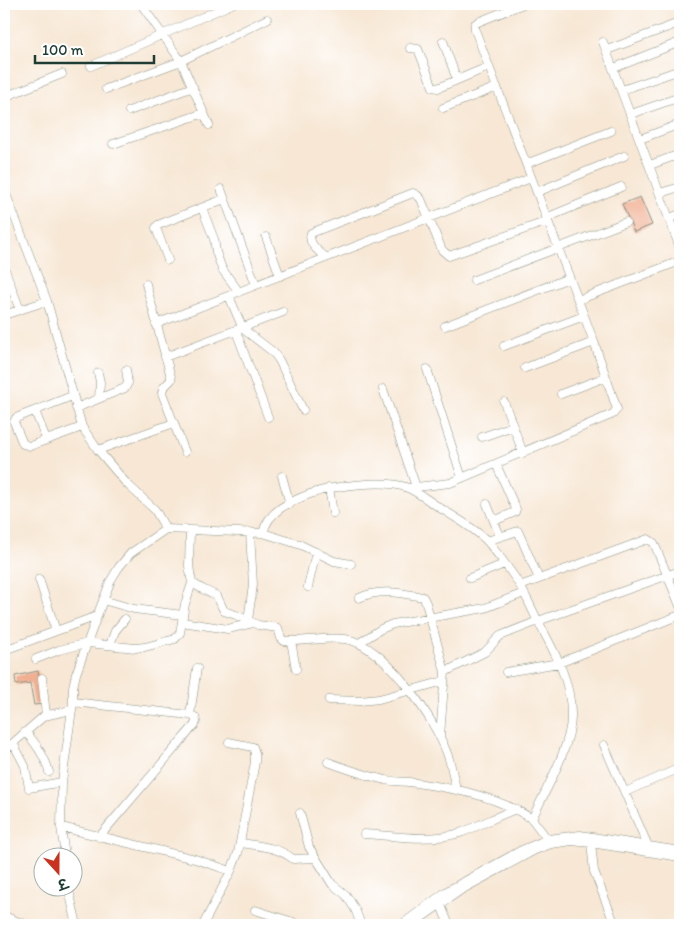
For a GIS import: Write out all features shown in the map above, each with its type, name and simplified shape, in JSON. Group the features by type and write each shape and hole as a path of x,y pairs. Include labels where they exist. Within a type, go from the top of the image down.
{"street":[{"path":"141,4 181,60 209,125"},
{"path":"91,66 232,4"},
{"path":"263,533 270,515 304,496 341,486 381,484 412,488 441,485 496,464 615,412 616,405 594,342 475,30 475,24 523,4"},
{"path":"106,89 181,60 267,20"},
{"path":"676,24 605,46 680,247"},
{"path":"443,41 457,80"},
{"path":"614,68 680,42"},
{"path":"410,48 418,49 434,87 438,88 488,67"},
{"path":"622,90 680,70"},
{"path":"4,98 62,74"},
{"path":"129,112 193,87"},
{"path":"443,108 497,87"},
{"path":"631,114 680,97"},
{"path":"113,144 204,113"},
{"path":"640,139 680,124"},
{"path":"526,164 611,132"},
{"path":"650,164 680,154"},
{"path":"536,192 624,156"},
{"path":"156,324 531,178"},
{"path":"326,258 310,242 311,233 413,193 421,199 442,250 449,256 547,220 622,187"},
{"path":"660,194 680,187"},
{"path":"4,189 47,301 82,427 98,450 126,483 154,510 166,529"},
{"path":"221,189 256,285"},
{"path":"168,260 156,228 158,225 224,199"},
{"path":"202,208 214,239 222,270 239,292"},
{"path":"670,218 680,214"},
{"path":"474,280 626,222"},
{"path":"266,236 280,276"},
{"path":"578,300 680,261"},
{"path":"4,268 20,310"},
{"path":"445,326 569,278"},
{"path":"146,284 171,380 162,391 185,452"},
{"path":"229,296 268,417"},
{"path":"4,315 47,301"},
{"path":"165,357 283,312"},
{"path":"504,346 584,316"},
{"path":"239,330 273,352 279,360 303,410"},
{"path":"525,368 594,342"},
{"path":"427,369 462,478"},
{"path":"76,408 125,388 128,383 126,370"},
{"path":"98,373 100,382 99,398"},
{"path":"561,394 606,377"},
{"path":"384,389 412,488 487,541 522,589 559,663 569,692 571,718 566,742 532,819"},
{"path":"72,396 16,418 14,422 24,445 30,446 82,427"},
{"path":"504,402 523,452"},
{"path":"36,411 46,440"},
{"path":"98,450 174,423"},
{"path":"482,437 513,426"},
{"path":"494,521 515,512 516,509 496,464"},
{"path":"282,476 290,504"},
{"path":"329,488 333,513"},
{"path":"487,504 500,536"},
{"path":"64,846 61,827 62,782 73,687 76,674 111,580 131,553 166,529 250,532 263,533 301,544 334,561 352,564"},
{"path":"36,659 59,650 88,643 140,648 175,639 180,633 192,583 189,566 190,530"},
{"path":"487,541 518,531 538,579"},
{"path":"250,532 253,585 251,622"},
{"path":"359,643 387,626 485,608 538,579 648,539 654,543 680,606"},
{"path":"308,587 316,552"},
{"path":"470,578 504,564"},
{"path":"445,672 485,652 500,636 680,571"},
{"path":"39,579 56,631"},
{"path":"192,583 217,596 224,611 251,622 278,628 284,641 345,639 359,643 374,651 410,690 440,736 449,758 456,789"},
{"path":"359,598 383,592 423,597 445,672 440,736"},
{"path":"103,600 134,609 228,628 251,622"},
{"path":"506,672 559,663 680,615"},
{"path":"10,648 97,616"},
{"path":"110,645 125,619"},
{"path":"291,641 296,668"},
{"path":"190,715 197,668"},
{"path":"42,678 46,715"},
{"path":"329,700 371,701 444,681"},
{"path":"4,751 46,715 72,706 190,715 195,717 196,723 99,837"},
{"path":"25,732 39,749 49,772"},
{"path":"204,925 231,871 241,844 255,753 250,746 229,742"},
{"path":"13,743 24,766 29,788 62,782"},
{"path":"604,745 649,848"},
{"path":"328,762 388,781 406,781 456,789 490,799 516,809 532,819 549,842"},
{"path":"625,792 680,768"},
{"path":"364,834 424,838 447,836 460,833 516,809"},
{"path":"300,813 309,847 332,884 346,896 355,909 361,925"},
{"path":"61,827 195,859 231,871"},
{"path":"401,925 447,891 520,851 549,842 580,835 649,848 680,857"},
{"path":"411,925 440,903 549,842 572,841 680,851"},
{"path":"591,843 594,871 615,925"},
{"path":"241,844 270,847 285,853 292,859 316,858"},
{"path":"70,896 77,925"},
{"path":"440,903 449,925"},
{"path":"255,910 298,925"},
{"path":"4,916 26,925"}],"building":[{"path":"640,197 652,225 634,232 622,204"},
{"path":"38,671 44,704 34,705 30,683 16,685 15,676"}]}
